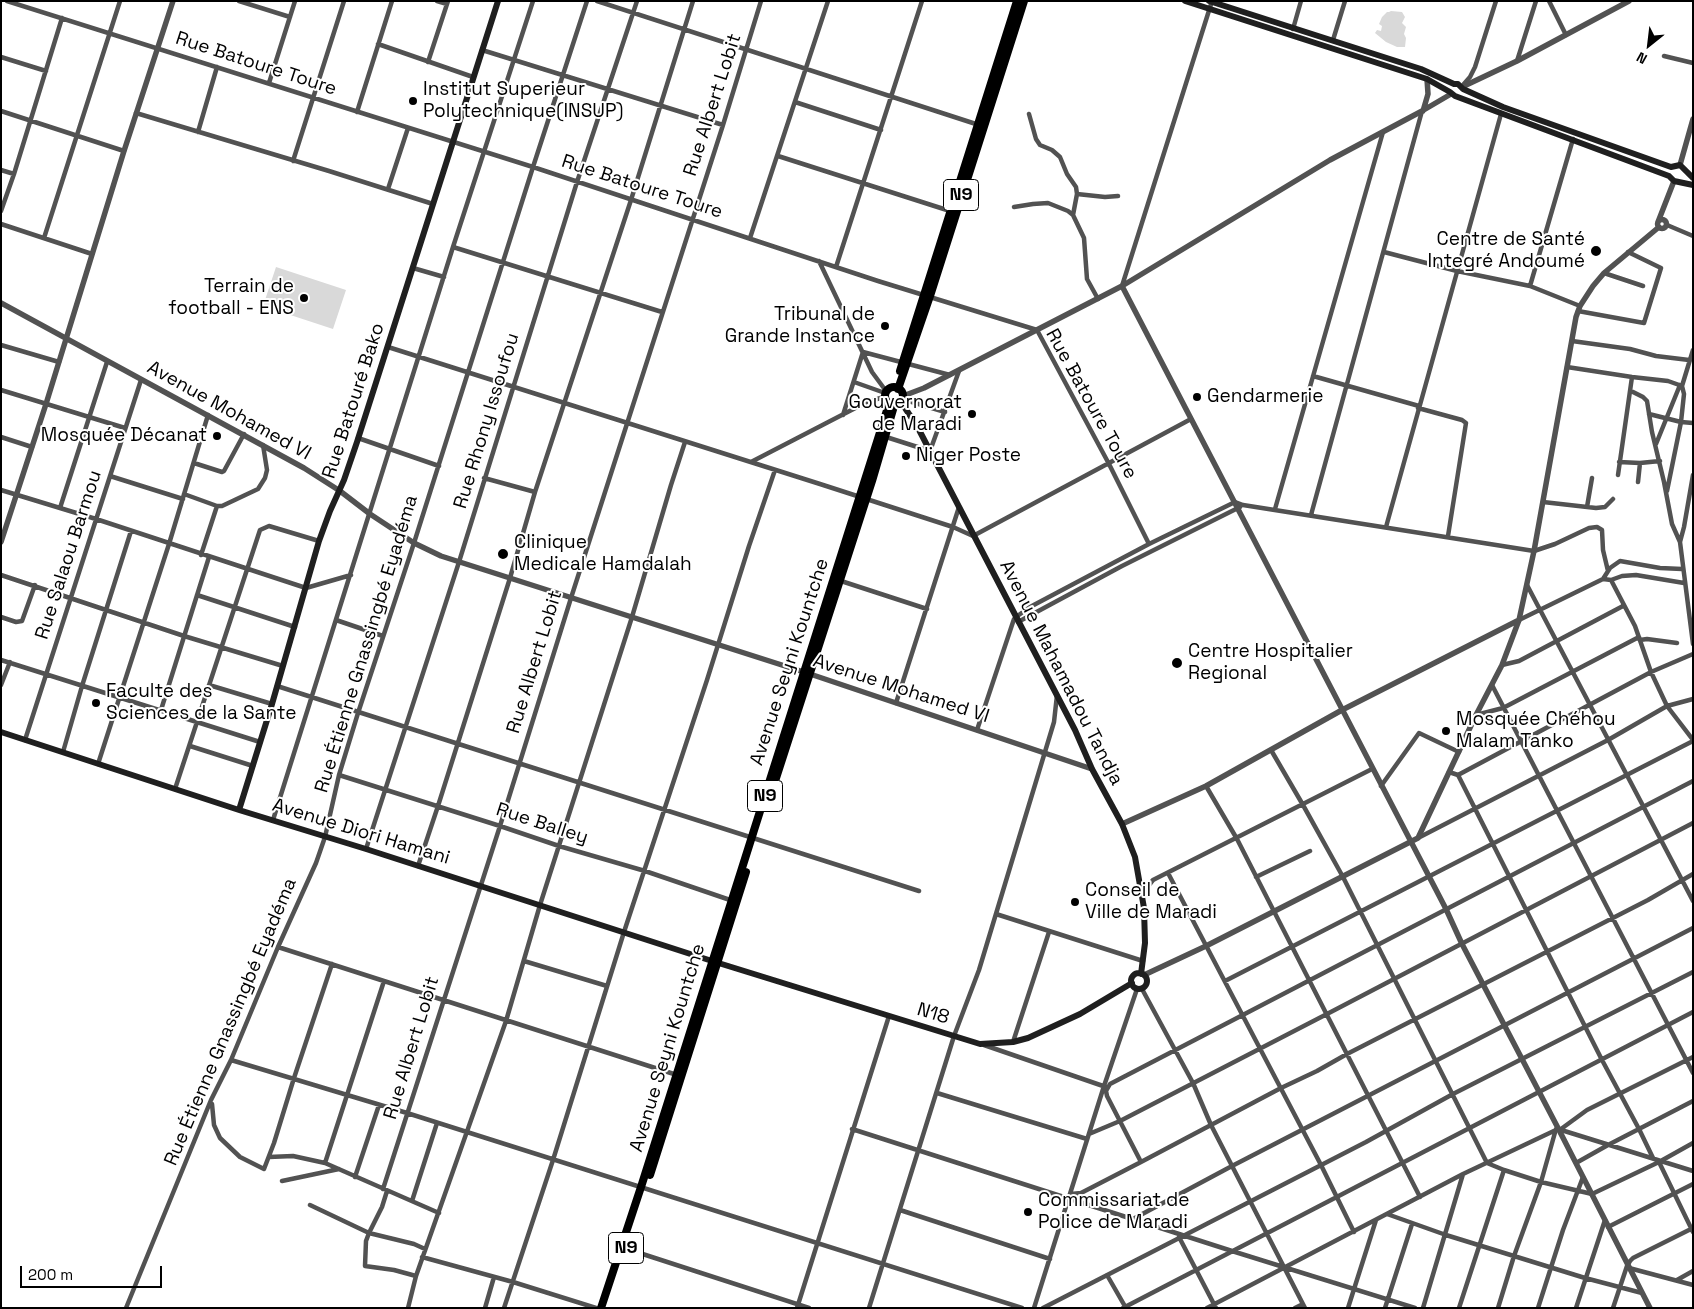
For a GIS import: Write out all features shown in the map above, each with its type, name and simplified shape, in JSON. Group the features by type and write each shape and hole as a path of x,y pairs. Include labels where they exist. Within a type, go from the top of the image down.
{"highway":[{"name":"Avenue Seyni Kountche","path":"642,1189 981,126 1017,1"},
{"name":"Avenue Seyni Kountche","path":"927,295 950,211 1024,1"},
{"name":"N9","path":"606,1308 642,1189"},
{"name":"N9","path":"601,1308 624,1248"}],"main road":[{"name":"Rue Batouré Bako","path":"238,810 272,704 319,542 330,511 340,491 358,438 498,1"},
{"path":"1185,1 1211,3 1293,27 1421,69 1454,84 1458,84 1462,88 1503,107 1672,167 1680,165 1693,178"},
{"path":"1211,3 1290,35 1427,79 1453,94 1501,114 1675,180 1693,185"},
{"path":"1453,94 1450,88 1454,84"},
{"path":"1453,94 1461,94 1462,88"},
{"path":"1672,167 1669,171 1675,180"},
{"path":"1675,180 1685,178 1686,172"},
{"name":"Avenue Mahamadou Tandja","path":"894,396 917,426 1122,824 1135,857 1142,894 1145,943 1142,974"},
{"name":"Avenue Diori Hamani","path":"1,732 238,810 480,885 715,961"},
{"name":"N18","path":"715,961 980,1044 1013,1042 1028,1038 1080,1014 1132,983"},
{"path":"1142,974 1147,983 1140,989 1134,987 1132,983 1134,976 1142,974"}],"street":[{"name":"Rue Batoure Toure","path":"7,1 532,167 836,267 1037,330 1109,464 1149,544"},
{"path":"44,238 120,1"},
{"path":"1,542 173,1"},
{"path":"239,1 290,17"},
{"path":"269,84 295,1"},
{"path":"293,161 344,1"},
{"path":"357,112 392,1"},
{"path":"428,62 448,3 437,1"},
{"path":"273,820 418,357 533,1"},
{"name":"Rue Étienne Gnassingbé Eyadéma","path":"126,1308 212,1100 316,863 325,837 339,775 358,713 439,466 532,167 587,1"},
{"path":"597,1 981,126"},
{"name":"Rue Rhony Issoufou","path":"366,849 577,182 637,1"},
{"path":"418,866 510,578 535,492 631,200 693,1"},
{"name":"Rue Albert Lobit","path":"416,1276 394,1270 365,1266 366,1241 382,1207 385,1190 443,999 520,764 626,423 723,125 761,1"},
{"path":"750,238 828,1"},
{"path":"836,267 922,1"},
{"path":"1290,35 1301,1"},
{"path":"1333,40 1345,1"},
{"path":"1462,88 1475,67 1496,1"},
{"path":"1517,61 1536,1"},
{"path":"1549,1 1566,35"},
{"path":"1462,88 1629,1"},
{"path":"1211,3 1122,286 1191,420 1235,502 1240,507 1372,769 1446,909 1462,944 1650,1308"},
{"path":"1,211 62,18"},
{"path":"378,44 473,77"},
{"path":"482,50 723,125"},
{"path":"1664,56 1693,63"},
{"path":"1,57 46,71"},
{"path":"198,132 217,67"},
{"path":"1310,515 1428,94 1427,79"},
{"path":"751,462 867,402 924,388 1098,299 1330,160 1453,94"},
{"path":"795,102 881,130"},
{"path":"1,111 124,151"},
{"path":"136,113 433,204"},
{"path":"1029,114 1036,139 1040,144 1052,150 1060,157 1067,174 1076,187 1077,194 1073,215"},
{"path":"1386,527 1501,114"},
{"path":"1680,165 1693,118"},
{"path":"388,189 408,128"},
{"path":"1276,510 1383,132"},
{"path":"1530,286 1573,140"},
{"path":"778,156 950,211"},
{"path":"1,170 14,174"},
{"path":"1418,838 1476,715 1502,665 1519,620 1534,551 1579,309 1593,286 1604,273 1658,225 1675,180"},
{"path":"1077,194 1105,197 1118,196"},
{"path":"1014,207 1048,203 1068,210 1073,215 1084,238 1086,279 1098,299"},
{"path":"1658,225 1662,229 1666,223 1664,206"},
{"path":"1666,223 1693,236"},
{"path":"1,224 92,254"},
{"path":"453,247 662,312"},
{"path":"1384,252 1457,271 1530,286 1579,309 1644,323 1661,268 1628,252"},
{"path":"819,261 872,372 894,396"},
{"path":"412,268 444,277"},
{"path":"1604,273 1642,286"},
{"name":"Avenue Mohamed VI","path":"1,303 107,362 244,434 340,491 370,514 414,543 441,556 806,673 1092,769"},
{"path":"1572,340 1630,349 1656,356 1689,360"},
{"path":"1,345 59,362"},
{"path":"388,347 953,527 973,536 1191,420"},
{"path":"1656,444 1681,386 1693,350"},
{"path":"863,352 950,375"},
{"path":"843,415 863,352"},
{"path":"60,508 107,362"},
{"path":"1567,367 1668,381 1681,386 1684,394 1681,422 1667,493"},
{"path":"882,436 930,451 959,371"},
{"path":"1313,376 1462,420 1466,423 1448,536"},
{"path":"1618,476 1632,377"},
{"name":"Rue Salaou Barmou","path":"25,740 141,380"},
{"path":"854,382 945,412"},
{"path":"1,390 125,428"},
{"path":"1631,391 1646,399 1672,524 1680,542"},
{"path":"1649,414 1693,423"},
{"path":"98,764 169,544 208,415"},
{"path":"194,463 224,471 244,434"},
{"path":"1,437 32,447"},
{"path":"358,438 439,466"},
{"path":"408,1308 422,1256 439,1213 506,1020 540,905 632,617 670,485 686,442"},
{"path":"110,476 218,506 228,504 258,488 265,478 267,470 263,445"},
{"path":"1619,462 1640,464 1660,461"},
{"path":"1638,482 1640,464"},
{"path":"504,1308 718,645 748,546 775,470"},
{"path":"1693,475 1680,542 1693,644"},
{"path":"484,478 535,492"},
{"path":"1587,507 1592,478"},
{"path":"1,490 306,588 350,575"},
{"path":"1543,502 1605,507 1613,499"},
{"path":"977,730 1016,621 1058,592 1149,544 1235,502"},
{"path":"201,555 218,506"},
{"path":"896,703 959,506"},
{"path":"1016,621 1240,507 1310,515 1534,551 1555,544 1589,528 1600,528 1602,530 1603,550 1608,571"},
{"path":"175,789 260,530 263,527 269,526 319,542"},
{"path":"63,752 105,609 131,531"},
{"path":"161,710 209,557"},
{"path":"1122,824 1206,786 1342,710 1603,579 1608,571 1620,561 1660,568 1682,569"},
{"path":"1,575 184,636 283,666"},
{"path":"1603,579 1611,580 1622,576 1636,575 1684,582"},
{"path":"836,579 927,609"},
{"path":"1225,981 1293,948 1693,741 1666,706 1651,672 1635,626 1611,580"},
{"path":"1,617 16,622 22,621 35,585"},
{"path":"1527,586 1693,901"},
{"path":"1058,592 1061,598"},
{"path":"197,595 295,627"},
{"path":"1502,665 1519,661 1557,642 1623,606 1623,604"},
{"path":"336,620 383,636"},
{"path":"1476,715 1504,708 1639,639 1677,643"},
{"path":"1458,775 1651,672 1693,654"},
{"path":"1,660 260,742"},
{"path":"1,685 10,662"},
{"path":"209,684 272,704"},
{"path":"1492,685 1693,1073"},
{"path":"277,686 919,892"},
{"path":"869,1308 954,1036 979,970 1054,722 1057,695"},
{"path":"1142,974 1206,946 1411,842 1608,740 1666,706 1693,699"},
{"path":"1381,786 1418,733 1459,752"},
{"path":"190,746 253,766"},
{"path":"1271,750 1303,804 1378,945 1487,1162 1504,1170 1541,1182 1592,1194 1693,1143"},
{"path":"1142,894 1153,880 1372,769"},
{"path":"1449,772 1458,775 1602,1060 1640,1129 1653,1158"},
{"name":"Rue Balley","path":"339,775 734,901"},
{"path":"1106,1087 1693,781"},
{"path":"1206,786 1328,1014 1420,1197"},
{"path":"937,1092 1088,1136 1328,1014 1693,823"},
{"path":"1256,877 1310,850"},
{"path":"1168,873 1303,1130 1354,1232"},
{"path":"1070,1197 1648,900 1693,874"},
{"path":"996,914 1143,961"},
{"path":"1133,1220 1232,1166 1693,928"},
{"path":"1013,1042 1049,932"},
{"path":"278,947 679,1075"},
{"path":"524,961 607,986"},
{"path":"212,1100 214,1125 220,1138 240,1157 264,1169 332,964"},
{"path":"1042,1308 1321,1165 1522,1058 1693,972"},
{"path":"325,1163 384,981"},
{"path":"1140,989 1176,1050 1211,1125 1304,1306 1295,1308"},
{"path":"1034,1308 1088,1136 1140,989"},
{"path":"1107,1275 1125,1307 1693,1012"},
{"path":"797,1306 889,1016"},
{"path":"980,1044 1106,1087"},
{"path":"1207,1308 1215,1306 1463,1174 1558,1129 1586,1110 1693,1057"},
{"path":"231,1060 408,1113 642,1189 1022,1308"},
{"path":"1106,1087 1107,1096 1141,1162"},
{"path":"1576,1163 1693,1101"},
{"path":"356,1177 379,1105"},
{"path":"412,1201 437,1123"},
{"path":"852,1129 1070,1197 1181,1236 1415,1308"},
{"path":"1558,1129 1693,1171"},
{"path":"1498,1308 1558,1129"},
{"path":"269,1157 293,1156 325,1163 439,1213"},
{"path":"1613,1308 1628,1266 1633,1258 1692,1230 1660,1161"},
{"path":"282,1181 338,1169"},
{"path":"1460,1308 1504,1170"},
{"path":"1423,1308 1463,1174"},
{"path":"1538,1308 1583,1177"},
{"path":"1608,1227 1693,1184"},
{"path":"310,1205 369,1233 414,1244 425,1249"},
{"path":"900,1210 1050,1259"},
{"path":"1387,1214 1412,1224 1551,1268 1642,1293"},
{"path":"1348,1308 1376,1220"},
{"path":"1576,1308 1605,1220"},
{"path":"1385,1308 1412,1224"},
{"path":"1181,1236 1215,1306"},
{"path":"624,1248 797,1306 809,1308"},
{"path":"422,1256 596,1308"},
{"path":"1628,1266 1693,1285"},
{"path":"1677,1280 1693,1271"},
{"path":"485,1308 494,1276"}],"shaded area":[{"path":"1391,11 1402,12 1405,17 1402,23 1406,27 1404,34 1406,38 1405,47 1397,47 1386,42 1375,33 1377,30 1381,31 1382,26 1379,24 1382,17"},
{"name":"Terrain de football - ENS","path":"276,267 346,290 333,329 263,306"}],"place":[{"name":"Institut Superieur Polytechnique(INSUP)","path":"413,101"},
{"name":"Centre de Santé Integré Andoumé","path":"1596,251"},
{"name":"Terrain de football - ENS","path":"304,298"},
{"name":"Tribunal de Grande Instance","path":"885,326"},
{"name":"Gendarmerie","path":"1197,397"},
{"name":"Gouvernorat de Maradi","path":"972,414"},
{"name":"Mosquée Décanat","path":"217,436"},
{"name":"Niger Poste","path":"906,456"},
{"name":"Clinique Medicale Hamdalah","path":"503,554"},
{"name":"Centre Hospitalier Regional","path":"1177,663"},
{"name":"Faculte des Sciences de la Sante","path":"96,703"},
{"name":"Mosquée Chéhou Malam Tanko","path":"1446,731"},
{"name":"Conseil de Ville de Maradi","path":"1075,902"},
{"name":"Commissariat de Police de Maradi","path":"1028,1212"}]}
